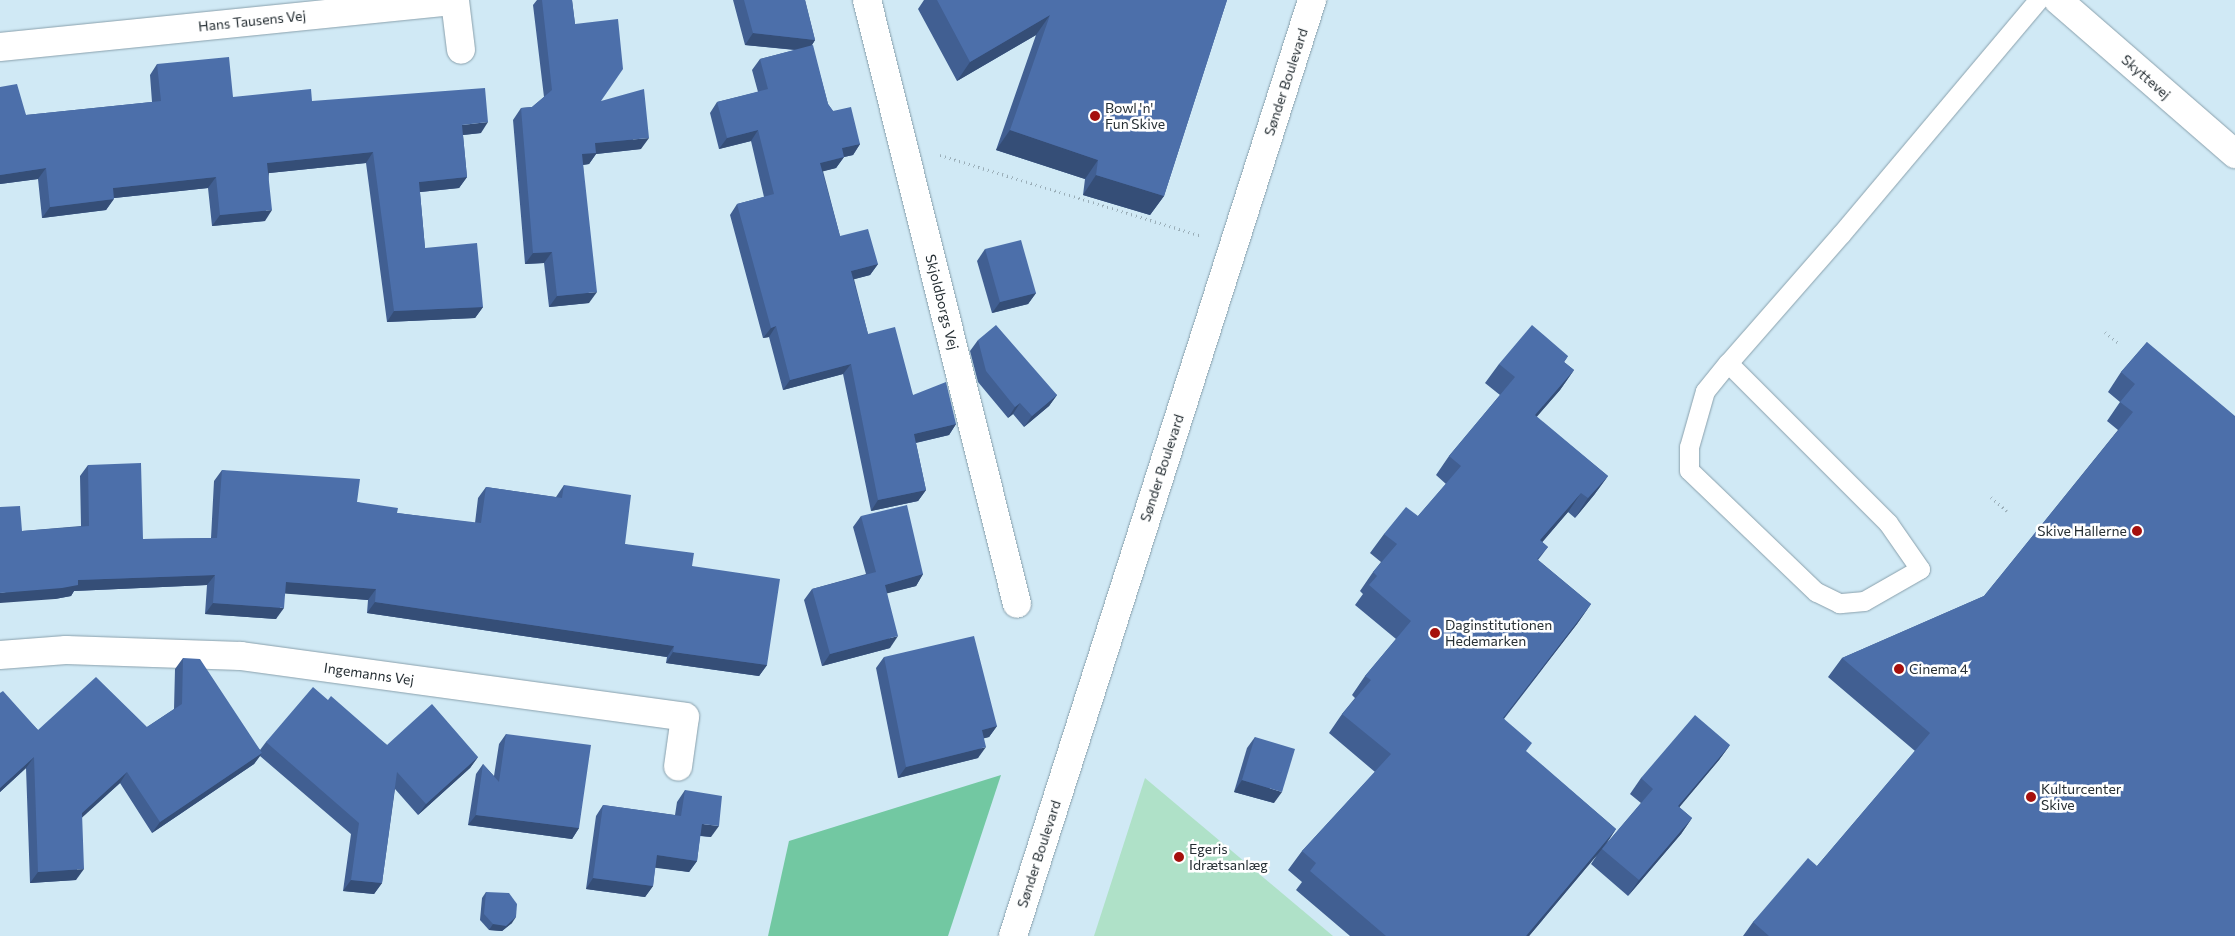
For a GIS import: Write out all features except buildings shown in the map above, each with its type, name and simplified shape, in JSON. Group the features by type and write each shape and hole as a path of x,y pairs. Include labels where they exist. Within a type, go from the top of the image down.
{"street":[{"name":"Skjoldborgs Vej","path":"867,0 1017,604"},
{"name":"Sønder Boulevard","path":"1013,936 1312,0"},
{"name":"Skyttevej","path":"2058,0 2235,154"},
{"name":"Hans Tausens Vej","path":"0,47 455,1 461,50"},
{"name":"Ingemanns Vej","path":"0,655 66,650 241,656 685,717 678,767"}],"lane":[{"path":"1728,363 1888,523 1920,568 1864,601 1839,603 1816,592 1689,470 1689,447 1705,391 1728,363 2038,0"}],"path":[{"path":"903,144 1234,246"},
{"path":"2105,332 2120,344"},
{"path":"1990,497 2007,511"}],"green space":[{"path":"1001,775 948,936 768,936 789,841"},
{"name":"Egeris Idrætsanlæg","path":"1145,778 1333,936 1094,936"}],"place":[{"name":"Bowl 'n' Fun Skive","path":"1095,116"},
{"name":"Skive Hallerne","path":"2137,531"},
{"name":"Daginstitutionen Hedemarken","path":"1435,633"},
{"name":"Cinema 4","path":"1899,669"},
{"name":"Kulturcenter Skive","path":"2031,797"},
{"name":"Egeris Idrætsanlæg","path":"1179,857"}]}
